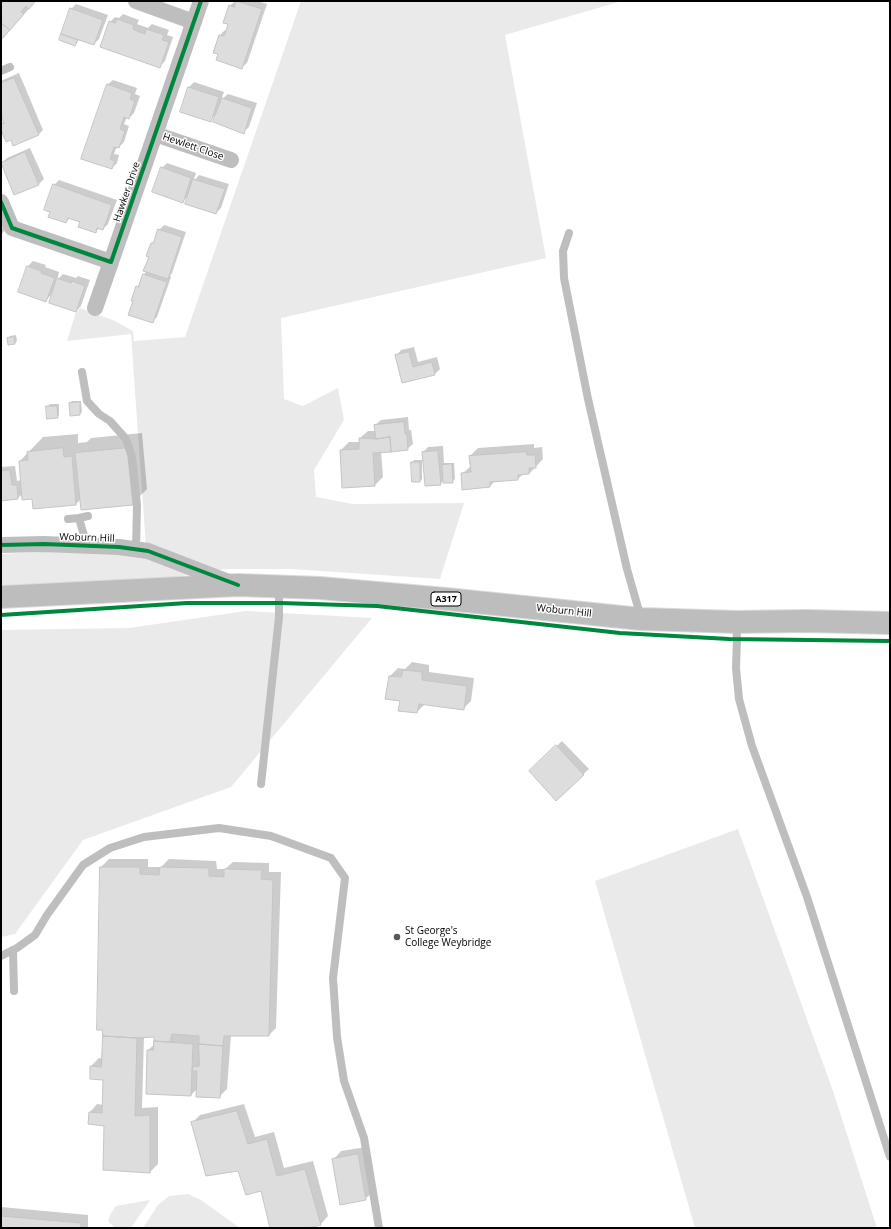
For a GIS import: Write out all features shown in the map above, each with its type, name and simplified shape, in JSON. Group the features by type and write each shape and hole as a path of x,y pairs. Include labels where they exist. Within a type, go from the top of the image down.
{"main road":[{"name":"Woburn Hill","path":"1,597 238,585 320,588 641,619 736,622 806,621 890,623"}],"street":[{"path":"136,1 194,22"},
{"name":"Hawker Drive","path":"95,308 201,1"},
{"name":"Hewlett Close","path":"155,134 231,160"},
{"path":"1,202 12,228 111,262"},
{"name":"Woburn Hill","path":"1,545 44,544 119,547 148,551 238,585"}],"lane":[{"path":"1,71 10,67"},
{"path":"569,233 563,251 564,278 588,399 627,569 641,619"},
{"path":"82,372 87,401 99,414 110,420 126,439 132,457 137,505 136,549"},
{"path":"68,518 88,516"},
{"path":"79,518 87,546"},
{"path":"261,784 280,617 279,587"},
{"path":"736,622 736,668 739,699 752,746 807,897 890,1157"},
{"path":"1,956 13,950 35,935 47,915 83,865 110,848 144,836 219,828 271,836 331,858 345,878 333,978 338,1037 344,1081 364,1138 379,1228"},
{"path":"13,950 14,991"}],"shaded area":[{"path":"301,1 622,1 505,35 546,258 281,318 284,399 303,406 338,388 344,420 314,470 316,497 353,504 464,503 440,579 292,569 230,569 200,571 178,577 1,592 1,554 146,547 131,334 67,341 76,312 80,308 115,321 133,331 134,341 185,337"},
{"path":"246,611 372,618 231,787 83,840 15,934 1,937 1,630 129,628"},
{"path":"738,829 833,1091 877,1228 695,1228 595,881"},
{"path":"188,1194 201,1200 240,1228 143,1228 158,1205 169,1196"},
{"path":"150,1200 131,1228 115,1228 108,1221 116,1206"}],"building":[{"path":"1,1 36,1 29,9 26,6 21,12 24,14 10,30 1,23"},
{"path":"236,1 262,9 242,69 216,60 218,54 213,53 219,35 224,36 226,31 228,24 223,23 229,5 234,7"},
{"path":"70,8 103,20 94,45 61,34"},
{"path":"117,19 134,25 133,29 139,32 145,34 146,29 164,35 162,40 169,42 160,68 100,47 109,21 115,23"},
{"path":"1,23 10,30 1,40"},
{"path":"61,34 78,40 75,46 59,40"},
{"path":"14,78 39,135 13,146 11,140 6,142 1,130 1,124 4,123 1,117 1,83"},
{"path":"107,84 132,93 130,99 135,101 129,119 124,117 120,129 125,131 119,148 114,147 110,159 115,161 112,169 81,159"},
{"path":"188,87 219,97 211,122 180,112"},
{"path":"222,98 252,108 244,134 213,122"},
{"path":"25,152 39,185 14,195 1,163"},
{"path":"161,167 191,178 183,203 152,192"},
{"path":"193,179 225,189 216,214 185,204"},
{"path":"53,184 112,205 103,230 97,228 96,233 78,227 80,222 68,218 66,223 48,217 50,212 44,210"},
{"path":"158,229 182,237 168,279 143,271 149,257 146,256"},
{"path":"27,266 55,278 46,302 18,292"},
{"path":"143,274 167,282 153,323 128,315 136,286 138,287"},
{"path":"57,278 71,283 72,281 85,286 76,312 49,303"},
{"path":"14,337 15,344 8,345 7,338"},
{"path":"409,352 413,367 432,362 435,375 402,383 395,355"},
{"path":"80,402 80,415 70,416 69,403"},
{"path":"46,406 57,406 58,418 47,419"},
{"path":"404,422 405,434 407,434 408,450 391,452 390,437 376,439 374,425"},
{"path":"390,437 391,452 373,453 375,486 342,488 340,450 359,449 359,438 376,439"},
{"path":"63,448 64,457 72,456 76,505 33,509 32,499 22,500 19,461 28,460 27,452"},
{"path":"127,448 133,505 81,510 75,453"},
{"path":"438,451 441,485 425,486 422,452"},
{"path":"526,452 527,455 535,455 536,468 529,468 529,474 518,475 518,480 490,482 490,487 462,490 461,473 471,472 469,456"},
{"path":"411,462 420,462 420,482 412,482"},
{"path":"452,464 453,483 443,483 442,465"},
{"path":"10,470 12,485 17,485 18,499 1,501 1,471"},
{"path":"403,670 422,672 422,680 467,686 464,710 419,704 417,713 398,711 400,701 385,699 389,676 401,677"},
{"path":"556,745 584,775 556,801 529,771"},
{"path":"100,867 140,867 140,874 159,875 160,867 209,868 209,876 224,877 224,869 262,870 261,879 273,880 269,1036 224,1036 223,1046 199,1044 199,1036 172,1034 170,1042 154,1041 154,1037 137,1038 103,1036 102,1030 97,1030"},
{"path":"103,1036 137,1038 135,1116 150,1115 150,1173 103,1170 104,1126 88,1124 89,1112 102,1113 103,1080 90,1079 90,1066 101,1067"},
{"path":"154,1041 193,1044 191,1096 146,1094 147,1050 153,1050"},
{"path":"199,1044 223,1046 220,1098 196,1097 197,1071 192,1071 193,1067 199,1066"},
{"path":"237,1111 248,1144 267,1139 277,1176 305,1169 321,1225 308,1228 270,1228 261,1191 246,1195 238,1171 206,1176 191,1122"},
{"path":"358,1154 366,1200 340,1205 332,1159"},
{"path":"1,1216 81,1223 81,1228 1,1228"}],"cycle path":[{"path":"1,202 12,228 111,262 201,1"},
{"path":"1,545 44,544 119,547 148,551 238,585"},
{"path":"1,615 187,603 280,603 377,606 620,633 729,639 890,641"}],"place":[{"name":"St George's College Weybridge","path":"397,937"}]}
